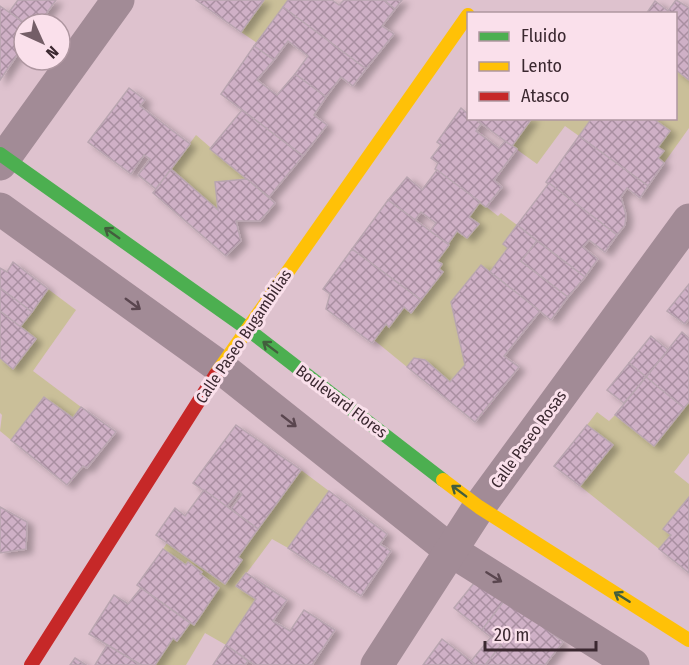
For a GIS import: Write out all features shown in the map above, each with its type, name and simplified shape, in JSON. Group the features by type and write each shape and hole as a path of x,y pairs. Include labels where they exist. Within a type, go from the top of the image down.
{"street":[{"path":"1,158 118,0"},
{"name":"Calle Paseo Bugambilias","path":"31,665 246,328 467,17"},
{"name":"Boulevard Flores","path":"1,158 246,328 479,507 689,640"},
{"path":"0,209 220,367 450,550 633,665"},
{"name":"Calle Paseo Rosas","path":"377,665 479,507 689,220"}],"shaded area":[{"path":"264,0 288,0 257,43 241,32"},
{"path":"677,71 689,80 689,128 664,163 658,158 664,151 658,147 669,131 653,120 677,120"},
{"path":"531,120 591,120 579,136 565,126 537,164 512,146"},
{"path":"196,135 247,179 215,182 218,210 171,169"},
{"path":"480,202 498,216 501,213 517,225 503,243 508,248 490,272 481,265 451,302 465,365 450,382 425,360 414,358 407,367 374,340 386,324 389,326 404,307 412,313 443,272 439,269 442,264 437,261 457,231 468,238 478,225 469,217"},
{"path":"48,289 76,310 33,371 81,407 73,418 44,397 11,440 0,431 2,415 0,413 0,358 13,368 36,340 20,327"},
{"path":"689,402 689,453 674,472 689,484 689,497 664,528 671,535 659,549 580,486 613,445 587,425 597,412 609,421 615,415 654,446"},
{"path":"301,470 329,491 288,548 272,539 237,586 256,599 226,645 205,633 186,665 155,665 173,638 177,641 190,623 194,624 219,588 188,563 186,565 163,549 167,543 238,557"}],"building":[{"path":"18,0 56,0 48,12 12,12 12,14 9,12"},
{"path":"196,0 264,0 241,32"},
{"path":"288,0 332,0 339,5 344,0 384,0 395,9 382,26 394,34 366,69 283,7"},
{"path":"384,0 402,0 395,9"},
{"path":"676,0 689,8 689,80 677,71 677,12 647,12 655,1 668,11"},
{"path":"0,6 12,14 12,62 0,80"},
{"path":"283,7 366,69 353,86 341,77 326,97 295,74 308,56 288,41 274,60 254,46"},
{"path":"254,46 274,60 257,80 277,95 295,74 326,97 314,115 327,125 303,156 221,94"},
{"path":"129,88 145,100 140,106 190,144 156,189 138,175 150,159 144,155 131,174 88,142"},
{"path":"461,108 467,113 467,120 476,120 481,124 476,131 499,148 505,141 517,149 494,180 502,187 486,207 435,169 438,163 431,158 441,145 437,142"},
{"path":"242,110 303,156 269,197 210,149"},
{"path":"477,120 531,120 512,146"},
{"path":"591,120 655,120 670,131 658,147 664,151 658,158 664,163 648,186 579,136"},
{"path":"579,136 648,186 640,198 627,188 621,197 626,215 625,225 617,235 546,182"},
{"path":"171,169 218,210 215,182 247,179 275,203 260,221 236,221 241,241 226,256 153,193"},
{"path":"437,170 480,202 469,217 479,224 467,238 457,231 448,244 430,231 436,223 421,212 415,220 388,200 407,177 422,190"},
{"path":"549,183 617,235 605,252 589,240 583,247 598,259 585,277 517,225"},
{"path":"388,200 449,245 437,261 442,264 439,269 443,272 421,300 352,249"},
{"path":"517,225 537,241 521,261 568,297 551,320 490,272 508,248 503,244"},
{"path":"537,241 585,277 568,297 521,261"},
{"path":"352,249 421,300 411,313 404,307 389,327 386,324 372,343 326,309 330,294 323,289"},
{"path":"13,262 48,289 32,312 0,288 0,268 7,272"},
{"path":"481,265 540,311 504,356 519,367 475,422 407,367 414,358 425,360 450,382 465,365 451,302"},
{"path":"689,284 689,319 685,324 667,311"},
{"path":"0,288 32,312 20,327 0,311"},
{"path":"0,311 36,339 13,369 0,358"},
{"path":"682,332 689,338 689,402 684,408 646,377"},
{"path":"651,336 668,350 646,377 629,363"},
{"path":"629,363 646,377 624,403 607,390"},
{"path":"646,377 684,408 654,446 615,415"},
{"path":"44,397 73,418 81,407 116,432 87,468 83,466 67,485 11,440"},
{"path":"236,425 301,470 258,529 231,509 242,494 239,491 227,507 193,483"},
{"path":"587,425 613,445 580,486 554,466"},
{"path":"204,490 258,529 238,557 242,560 225,584 156,535 175,508 185,516"},
{"path":"329,491 387,534 380,544 391,551 361,596 288,548"},
{"path":"689,497 689,573 659,549 671,535 663,529"},
{"path":"0,507 27,522 26,549 0,553"},
{"path":"163,549 186,565 188,562 219,588 194,625 137,585"},
{"path":"246,573 287,600 273,621 290,631 304,610 335,630 312,665 255,665 226,645 256,599 236,586"},
{"path":"478,578 506,598 482,630 454,608"},
{"path":"141,588 190,623 177,641 173,638 155,665 141,665 89,634 114,595 128,604"},
{"path":"506,598 563,642 545,665 485,665 501,645 482,630"},
{"path":"491,637 501,645 485,665 476,665 471,661"},
{"path":"442,639 471,661 476,665 423,665"},
{"path":"107,645 141,665 95,665"},
{"path":"226,645 248,661 245,665 213,665"},
{"path":"75,658 86,665 70,665"}],"traffic: fast":[{"path":"0,154 246,328 443,480"}],"traffic: slow":[{"path":"216,374 467,16"},
{"path":"443,480 479,507 689,640"}],"traffic: jam":[{"path":"31,665 216,374"}]}
